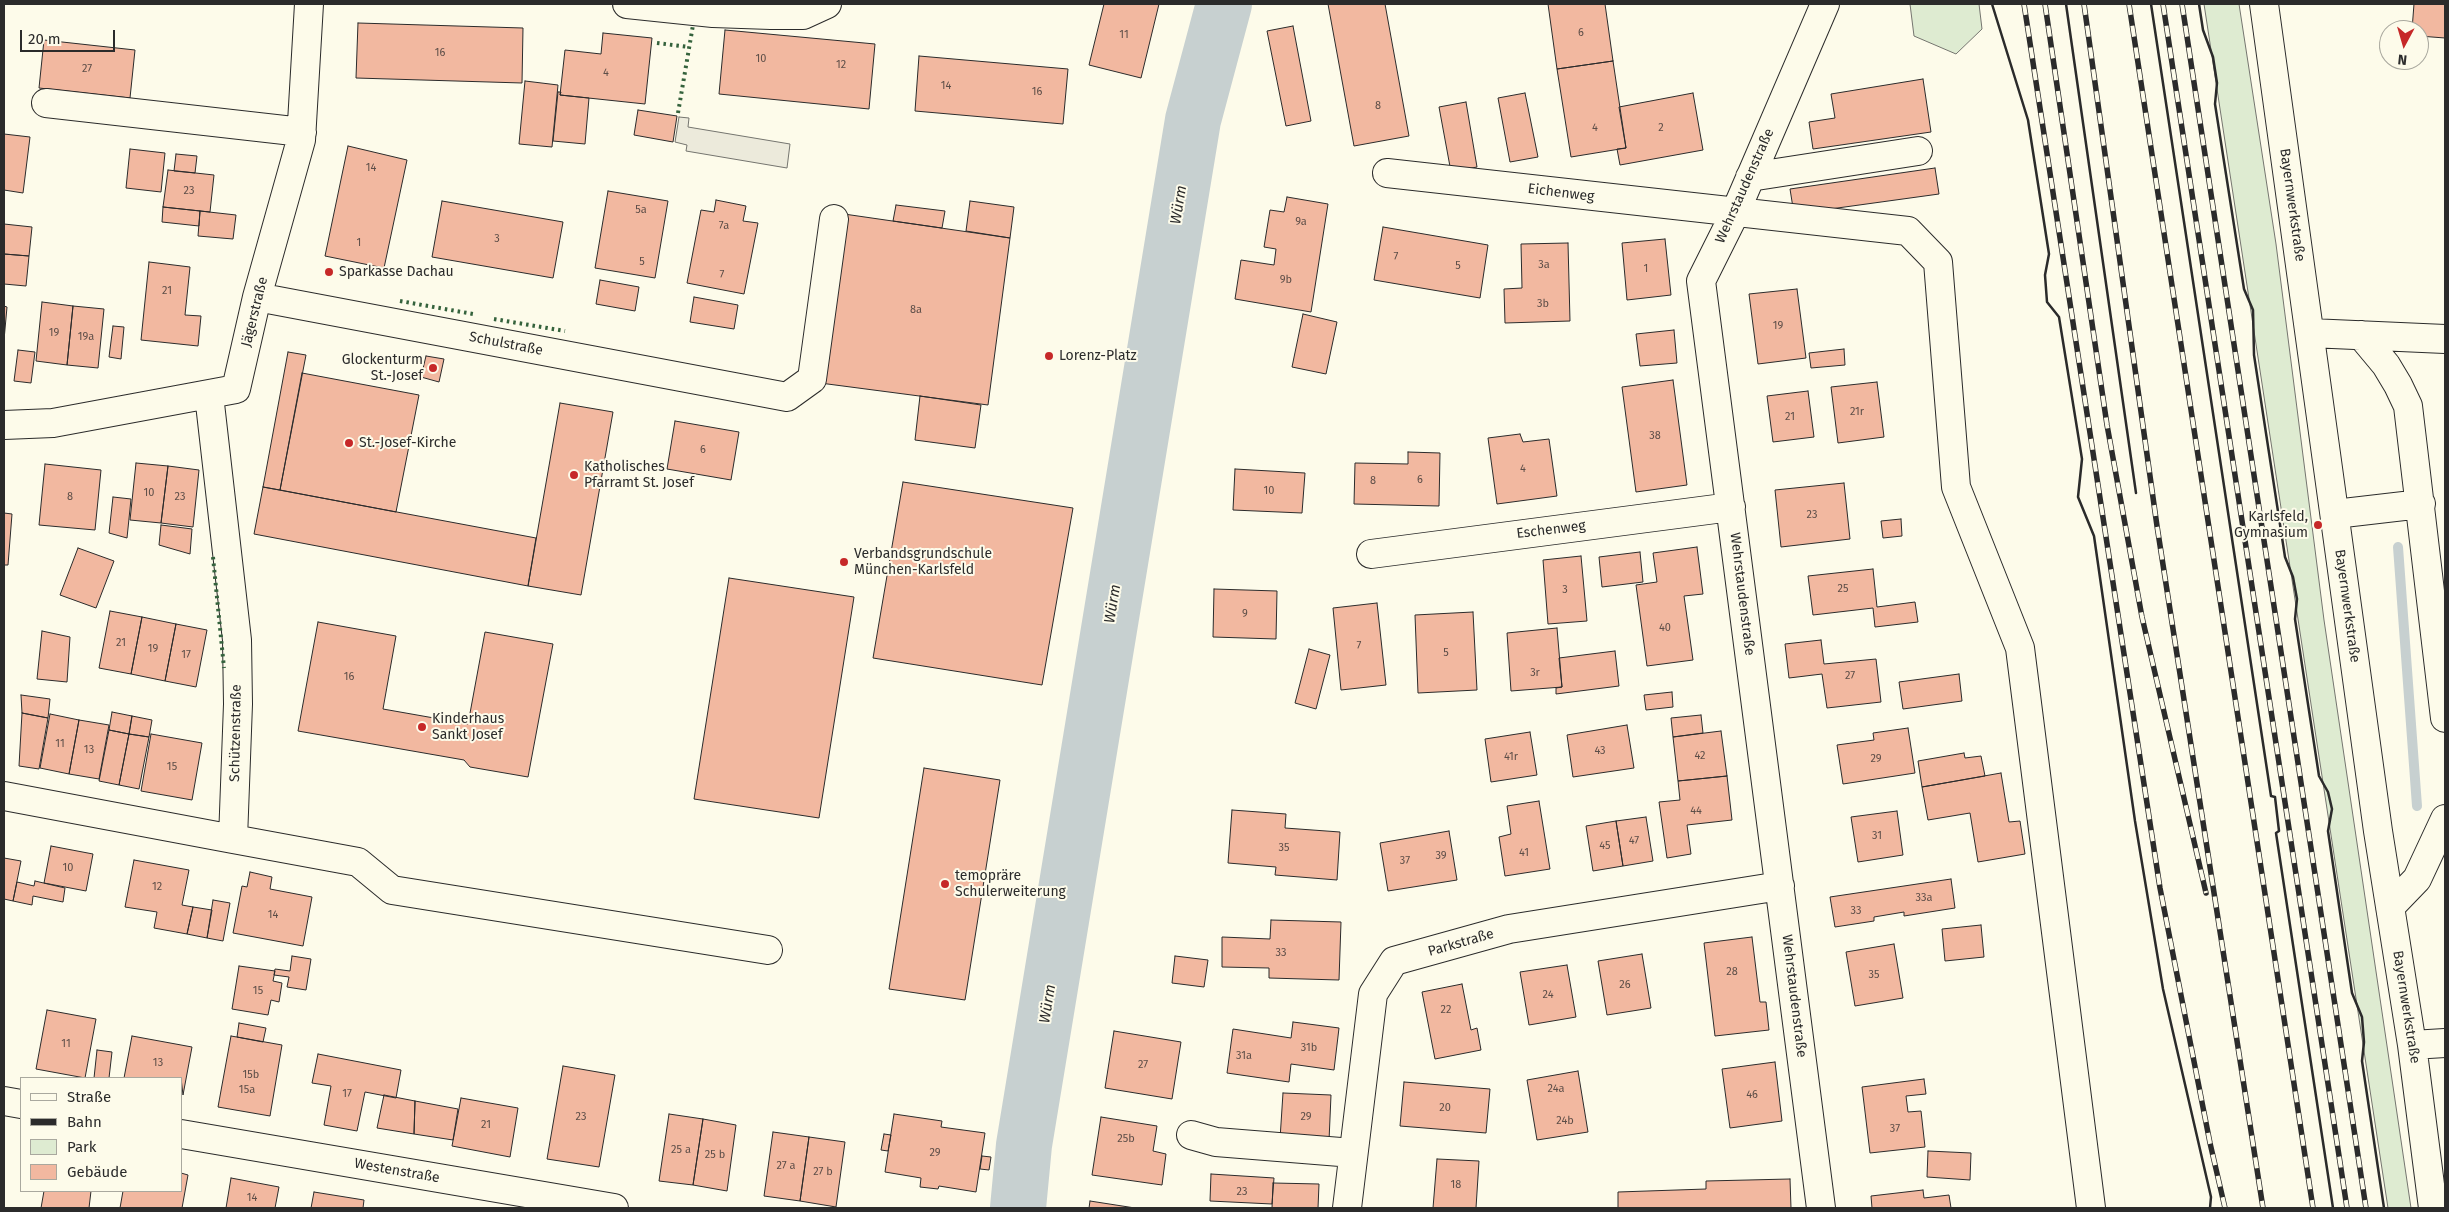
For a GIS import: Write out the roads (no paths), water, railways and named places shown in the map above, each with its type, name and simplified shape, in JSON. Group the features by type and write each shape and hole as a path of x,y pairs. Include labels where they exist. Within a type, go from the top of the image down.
{"street":[{"name":"Jägerstraße","path":"4,425 52,423 236,389 257,297 302,132 309,4"},
{"path":"627,4 712,13 803,15 827,4"},
{"name":"Wehrstaudenstraße","path":"1821,1208 1701,281 1735,213 1825,4"},
{"name":"Bayernwerkstraße","path":"2264,4 2390,907 2412,1045 2433,1208"},
{"path":"46,103 302,132"},
{"path":"1750,177 1918,152"},
{"name":"Eichenweg","path":"1387,173 1908,231 1938,262 1956,487 2020,648 2090,1208"},
{"name":"Schulstraße","path":"257,297 787,397 812,380 834,219"},
{"path":"2310,333 2445,339"},
{"path":"2360,335 2386,365 2408,406 2445,718"},
{"name":"Schützenstraße","path":"209,395 237,640 238,704 233,839"},
{"path":"2335,514 2421,504"},
{"name":"Eschenweg","path":"1371,554 1731,507"},
{"path":"4,796 358,862 392,890 768,950"},
{"path":"2390,907 2417,879 2445,819"},
{"name":"Parkstraße","path":"1347,1208 1373,994 1394,961 1509,929 1780,886"},
{"path":"2412,1045 2445,1042"},
{"path":"4,1101 20,1104"},
{"name":"Westenstraße","path":"182,1134 614,1208"},
{"path":"1191,1135 1216,1142 1353,1154"}],"waterway":[{"name":"Würm","path":"1018,1208 1024,1145 1193,120 1224,4"},
{"path":"2398,547 2417,806"}],"railway":[{"path":"2024,4 2160,888 2210,1143 2225,1208"},
{"path":"2045,4 2107,425 2142,617 2206,893"},
{"path":"2084,4 2157,526 2263,1208"},
{"path":"2129,4 2313,1208"},
{"path":"2163,4 2347,1208"},
{"path":"2182,4 2366,1208"}],"place":[{"name":"Sparkasse Dachau","path":"329,272"},
{"name":"Lorenz-Platz","path":"1049,356"},
{"name":"Glockenturm St.-Josef","path":"433,368"},
{"name":"St.-Josef-Kirche","path":"349,443"},
{"name":"Katholisches Pfarramt St. Josef","path":"574,475"},
{"name":"Karlsfeld, Gymnasium","path":"2318,525"},
{"name":"Verbandsgrundschule München-Karlsfeld","path":"844,562"},
{"name":"Kinderhaus Sankt Josef","path":"422,727"},
{"name":"temopräre Schulerweiterung","path":"945,884"}]}
